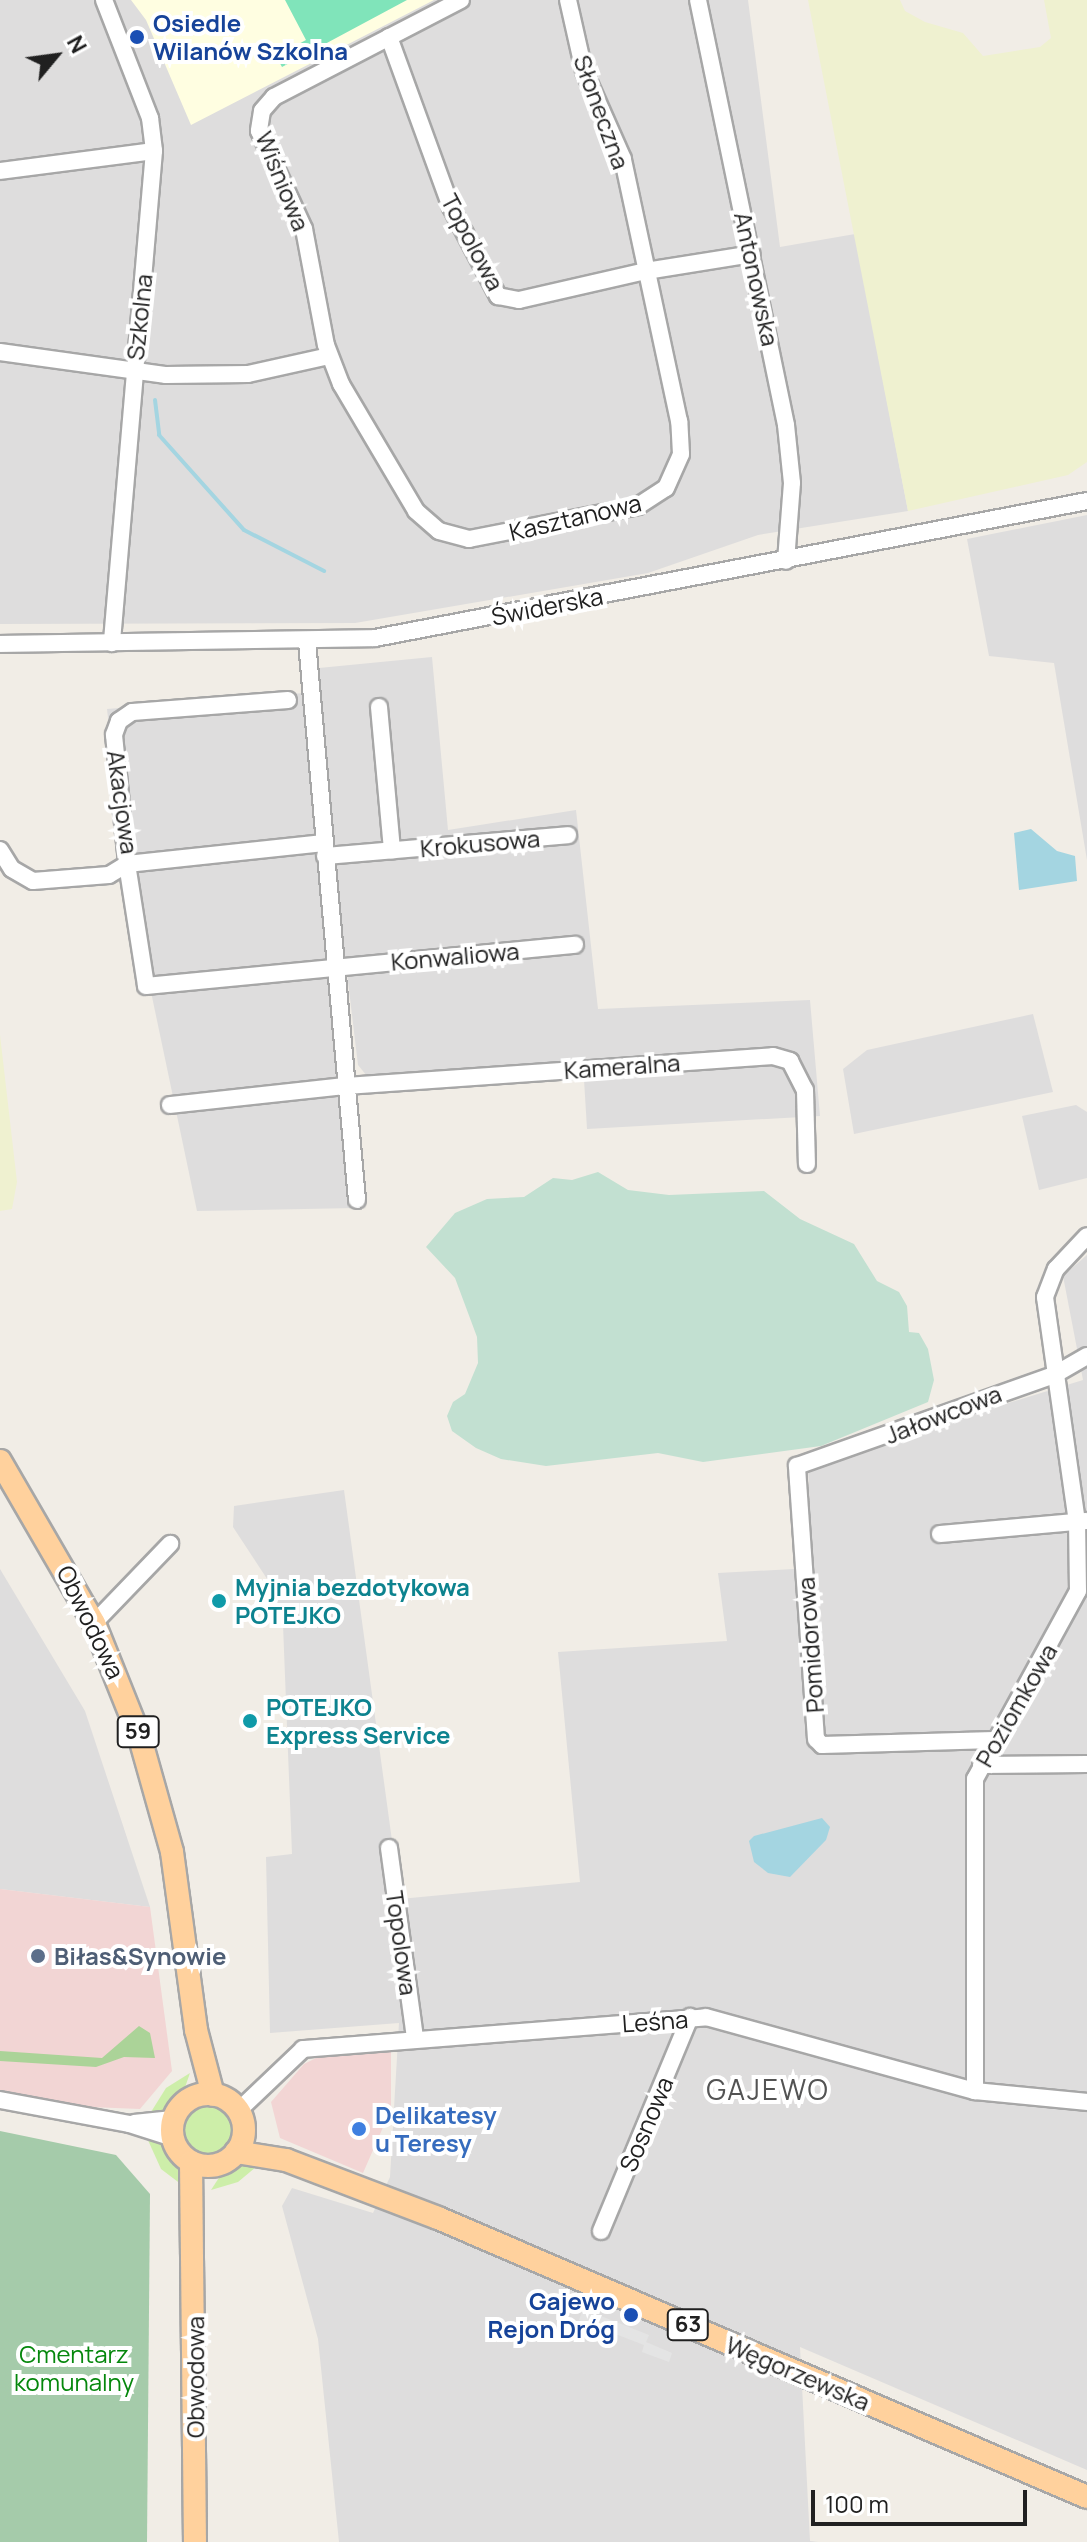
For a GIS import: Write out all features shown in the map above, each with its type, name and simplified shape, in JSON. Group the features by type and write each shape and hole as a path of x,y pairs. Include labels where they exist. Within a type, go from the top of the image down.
{"main road":[{"name":"Obwodowa","path":"0,1461 94,1623 140,1738 162,1812 179,1891 204,2096"},
{"name":"Węgorzewska","path":"204,2096 241,2120 286,2160"},
{"path":"204,2096 173,2128 202,2164 236,2152 241,2120"},
{"name":"Węgorzewska","path":"236,2152 286,2160 531,2257 1087,2497"},
{"name":"Obwodowa","path":"195,2542 195,2212 202,2164"}],"street":[{"name":"Szkolna","path":"104,0 146,106 154,151 112,643"},
{"name":"Wiśniowa","path":"340,380 329,356 306,237 259,122 274,97 461,0"},
{"name":"Słoneczna","path":"568,0 584,71 616,135 646,271"},
{"name":"Antonowska","path":"698,0 791,454 786,561"},
{"name":"Topolowa","path":"389,37 451,207 498,296 519,300 646,271 752,254"},
{"path":"0,171 154,151"},
{"name":"Kasztanowa","path":"340,380 416,511 446,535 479,538 638,506 673,478 682,439 646,271"},
{"path":"0,352 133,373 248,374 329,356"},
{"name":"Świderska","path":"0,644 307,642 431,629 1087,501"},
{"path":"307,642 357,1200"},
{"name":"Akacjowa","path":"288,700 132,712 119,721 114,735 127,864 325,849"},
{"name":"Krokusowa","path":"379,707 392,850"},
{"name":"Krokusowa","path":"325,849 392,850 568,835"},
{"path":"0,850 12,869 33,881 109,875 127,864"},
{"name":"Konwaliowa","path":"127,864 146,986 575,945"},
{"name":"Kameralna","path":"346,1086 773,1056 790,1061 805,1090 807,1164"},
{"path":"170,1105 346,1086"},
{"name":"Poziomkowa","path":"975,2091 972,1798 981,1765 1078,1591 1082,1522 1045,1314 1049,1281 1087,1236"},
{"name":"Jałowcowa","path":"797,1466 1054,1375 1087,1356"},
{"name":"Pomidorowa","path":"797,1466 816,1739 822,1745 994,1740"},
{"path":"940,1534 1082,1522"},
{"path":"94,1623 170,1544"},
{"path":"981,1765 1087,1764"},
{"name":"Topolowa","path":"389,1848 415,2038"},
{"name":"Leśna","path":"241,2120 303,2049 690,2017 745,2024 975,2091 1087,2102"},
{"name":"Sosnowa","path":"601,2231 690,2017"},
{"path":"0,2100 129,2124 173,2128"}],"shaded area":[{"path":"0,0 748,0 780,247 855,234 908,511 758,535 648,573 355,623 0,624"},
{"path":"131,0 434,0 191,125 146,20"},
{"path":"808,0 900,0 905,11 925,22 963,33 983,56 1040,47 1051,38 1044,0 1087,0 1087,462 1068,475 908,511"},
{"path":"1087,515 1087,860 1054,663 989,656 967,539"},
{"path":"432,657 448,830 576,810 598,1009 810,1000 820,1116 587,1129 583,1063 367,1076 358,1065 332,848 319,668"},
{"path":"304,693 355,1208 197,1211 125,868 107,709"},
{"path":"1033,1014 1053,1092 854,1134 843,1069 867,1050"},
{"path":"0,1035 17,1182 12,1209 0,1211"},
{"path":"1076,1105 1087,1112 1087,1178 1039,1190 1022,1116"},
{"path":"598,1172 628,1190 669,1195 764,1191 800,1219 854,1244 877,1281 899,1292 907,1306 909,1332 919,1333 928,1349 934,1380 928,1402 821,1446 703,1462 658,1453 546,1466 501,1459 476,1448 452,1431 447,1416 453,1402 465,1394 478,1363 477,1337 455,1278 426,1247 455,1213 487,1199 524,1197 553,1178 572,1180"},
{"path":"1087,1255 1087,2470 800,2347 810,2541 818,2542 339,2542 318,2339 282,2206 292,2188 373,2213 390,2177 399,2023 270,2033 266,1857 292,1854 283,1625 275,1591 233,1527 234,1506 344,1490 400,1899 580,1882 558,1652 727,1641 718,1573 812,1568 808,1465 1083,1380 1063,1276"},
{"path":"0,1569 85,1711 150,1907 0,1889"},
{"path":"0,1889 150,1907 172,2071 140,2109 90,2107 0,2091"},
{"path":"391,2052 391,2109 363,2173 280,2138 271,2102 304,2064 322,2055"},
{"path":"583,2309 649,2335 646,2342 672,2353 669,2362 642,2352 644,2345 579,2320"}],"green space":[{"path":"285,0 407,0 282,67 276,56 306,40"},
{"path":"139,2026 150,2033 155,2058 124,2057 96,2067 0,2061 0,2051 102,2058"},
{"path":"190,2073 182,2096 165,2110 151,2112 166,2088"},
{"path":"199,2107 219,2107 233,2121 233,2141 219,2155 199,2155 185,2141 185,2121"},
{"name":"Cmentarz komunalny","path":"0,2131 116,2155 150,2194 147,2542 0,2542"},
{"path":"147,2138 168,2147 185,2174 186,2188 161,2169"},
{"path":"244,2163 256,2167 238,2182 211,2190 222,2173"}],"water":[{"path":"1031,829 1057,851 1075,856 1077,881 1019,890 1014,833"},
{"path":"822,1818 830,1827 826,1840 790,1877 768,1873 754,1862 749,1841 754,1836"}],"waterway":[{"path":"155,400 159,435 244,530 324,571"}],"place":[{"name":"Osiedle Wilanów Szkolna","path":"137,37"},
{"name":"Myjnia bezdotykowa POTEJKO","path":"219,1601"},
{"name":"POTEJKO Express Service","path":"250,1721"},
{"name":"Biłas&Synowie","path":"38,1956"},
{"name":"Delikatesy u Teresy","path":"359,2129"},
{"name":"Gajewo Rejon Dróg","path":"631,2315"}],"district":[{"name":"GAJEWO","path":"768,2089"}]}
